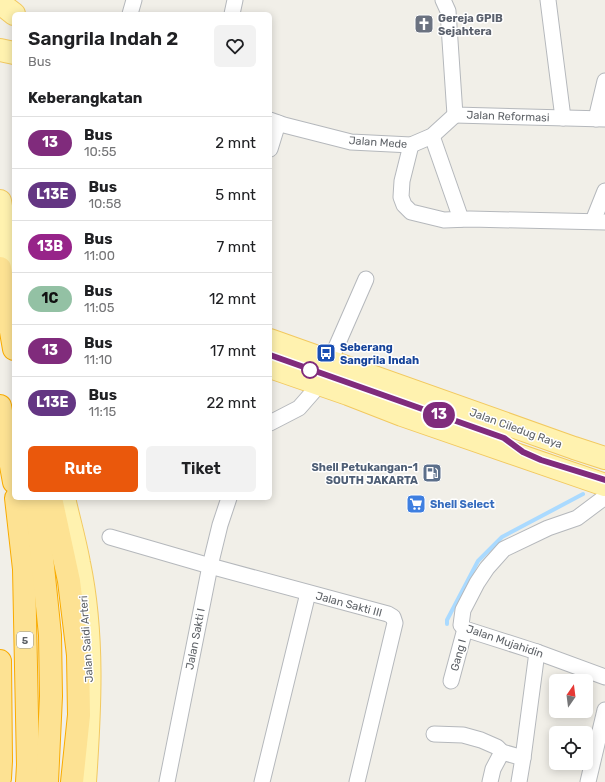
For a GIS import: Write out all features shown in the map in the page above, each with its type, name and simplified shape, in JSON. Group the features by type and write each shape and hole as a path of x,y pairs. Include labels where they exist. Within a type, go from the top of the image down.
{"highway":[{"path":"0,268 12,337"},
{"path":"0,406 12,471"},
{"name":"5","path":"16,500 24,569 28,757 27,782"},
{"path":"36,500 50,635 51,696 47,782"},
{"path":"51,500 69,581 78,655 79,715 72,782"},
{"path":"0,661 0,778"}],"main road":[{"path":"0,3 12,12"},
{"path":"0,201 12,269"},
{"name":"Jalan Ciledug Raya","path":"272,341 600,456"},
{"path":"272,368 598,485"},
{"name":"Jalan Saidi Arteri","path":"64,500 80,564 87,619 90,683 85,782"}],"street":[{"path":"131,12 134,0"},
{"path":"232,12 235,0"},
{"name":"Jalan Reformasi","path":"443,0 448,10 455,115 600,119"},
{"path":"548,0 563,118"},
{"path":"600,119 605,81"},
{"name":"Jalan Mede","path":"274,121 351,142 411,145 432,136 455,115"},
{"path":"272,135 274,121"},
{"path":"432,136 461,219"},
{"path":"411,145 402,182 401,197 404,205 411,212 420,215 444,220 599,221 605,191"},
{"path":"272,422 299,408 320,384 331,362 366,279"},
{"name":"Jalan Mujahidin","path":"598,485 577,518 548,528 504,549 487,568 477,583 463,610 461,625 465,629 537,652 605,677"},
{"name":"Jalan Sakti I","path":"167,782 210,566 220,525 228,500"},
{"name":"Jalan Sakti III","path":"110,537 210,566 388,614 393,617 395,623 357,782"},
{"path":"262,782 308,593"},
{"name":"Gang I","path":"451,681 465,629"},
{"path":"519,782 537,652"},
{"path":"588,782 605,710"},
{"path":"434,734 463,736 481,740 498,748 502,752 523,758"},
{"path":"490,782 493,769 502,752"}],"waterway":[{"path":"447,624 447,620 478,561 502,537 583,494"}],"bus line":[{"name":"13","path":"272,356 504,438 523,452 541,460 605,480"}],"place":[{"name":"Gereja GPIB Sejahtera","path":"424,24"},
{"name":"Seberang Sangrila Indah","path":"326,353"},
{"name":"Shell Petukangan-1 SOUTH JAKARTA","path":"432,473"},
{"name":"Shell Select","path":"416,504"}]}
